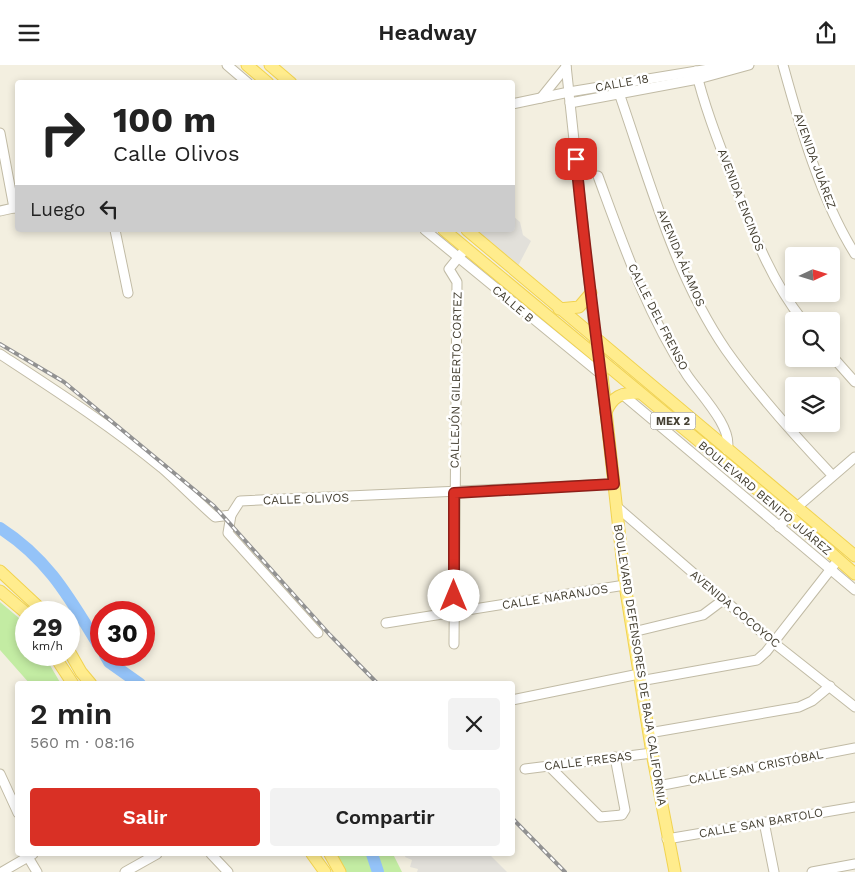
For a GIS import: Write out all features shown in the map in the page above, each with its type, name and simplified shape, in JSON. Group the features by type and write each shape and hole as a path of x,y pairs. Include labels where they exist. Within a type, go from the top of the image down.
{"main road":[{"path":"247,65 264,80"},
{"path":"270,65 288,80"},
{"name":"BOULEVARD BENITO JUÁREZ","path":"446,232 638,393 792,511 855,556"},
{"name":"BOULEVARD BENITO JUÁREZ","path":"469,232 727,450 855,574"},
{"path":"559,309 579,307 590,293"},
{"name":"BOULEVARD DEFENSORES DE BAJA CALIFORNIA","path":"595,339 602,375 633,632 667,839 675,872"},
{"path":"600,361 609,360 632,378 646,382"},
{"path":"606,412 611,402 622,394 638,393"},
{"path":"0,571 32,601"},
{"path":"0,591 15,604"},
{"path":"61,666 70,681"},
{"path":"78,666 89,681"},
{"path":"313,856 325,872"},
{"path":"331,856 340,872"}],"street":[{"path":"227,65 244,80"},
{"name":"CALLE 18","path":"515,102 569,92 697,75 733,65"},
{"name":"CALLE 18","path":"570,103 749,65"},
{"name":"AVENIDA JUÁREZ","path":"782,65 817,170 840,229 855,254"},
{"path":"566,66 595,339"},
{"path":"540,98 566,66"},
{"name":"AVENIDA ENCINOS","path":"697,75 727,166 760,250 772,274 797,312"},
{"name":"AVENIDA ÁLAMOS","path":"619,93 664,220 684,270 703,309 726,349 753,385 832,475"},
{"path":"0,133 15,202"},
{"name":"CALLE DEL FRENSO","path":"598,176 637,280 686,373 726,429 729,442 727,450"},
{"path":"0,211 15,207"},
{"path":"115,232 128,293"},
{"name":"CALLE B","path":"427,232 602,375"},
{"path":"458,258 466,248"},
{"name":"CALLEJÓN GILBERTO CORTEZ","path":"454,643 454,493 458,282 449,269 458,258"},
{"path":"0,354 51,387 162,469 215,517 318,633"},
{"path":"840,365 855,382"},
{"path":"622,394 855,590"},
{"path":"779,527 792,511 855,457"},
{"name":"CALLE OLIVOS","path":"230,515 240,501 454,493 614,484"},
{"name":"AVENIDA COCOYOC","path":"617,507 774,643 855,707"},
{"path":"215,517 230,515 228,533"},
{"path":"515,699 640,678 750,662 763,656 838,559"},
{"name":"CALLE NARANJOS","path":"386,623 626,585"},
{"path":"633,632 703,615 723,600"},
{"path":"649,733 799,707 812,701 830,686"},
{"name":"CALLE SAN CRISTÓBAL","path":"658,786 855,748"},
{"name":"CALLE FRESAS","path":"525,769 652,753"},
{"path":"549,766 600,817 609,818 622,815 625,810 615,757"},
{"path":"0,774 15,800"},
{"name":"CALLE SAN BARTOLO","path":"667,839 855,807"},
{"path":"764,822 774,872"},
{"path":"2,872 28,856"},
{"path":"30,856 37,872"},
{"path":"125,872 153,856"},
{"path":"213,856 228,872"},
{"path":"812,872 855,864"}],"green space":[{"path":"0,602 15,615 15,666 50,666 59,681 27,681 0,650"},
{"path":"337,856 394,856 402,872 345,872"}],"shaded area":[{"path":"515,218 520,222 523,235 531,241 518,266 477,232 515,232"},
{"path":"491,856 507,872 417,872 418,869 410,867 412,860 405,857"}],"waterway":[{"path":"0,528 17,540 46,568 69,598 90,631"},
{"path":"115,666 136,681"},
{"path":"373,856 378,872"}],"railway":[{"path":"0,344 64,382 214,506 330,635 375,681"},
{"path":"515,821 565,872"}],"route":[{"path":"454,596 454,493 614,484 602,375 595,339 576,159"}]}
